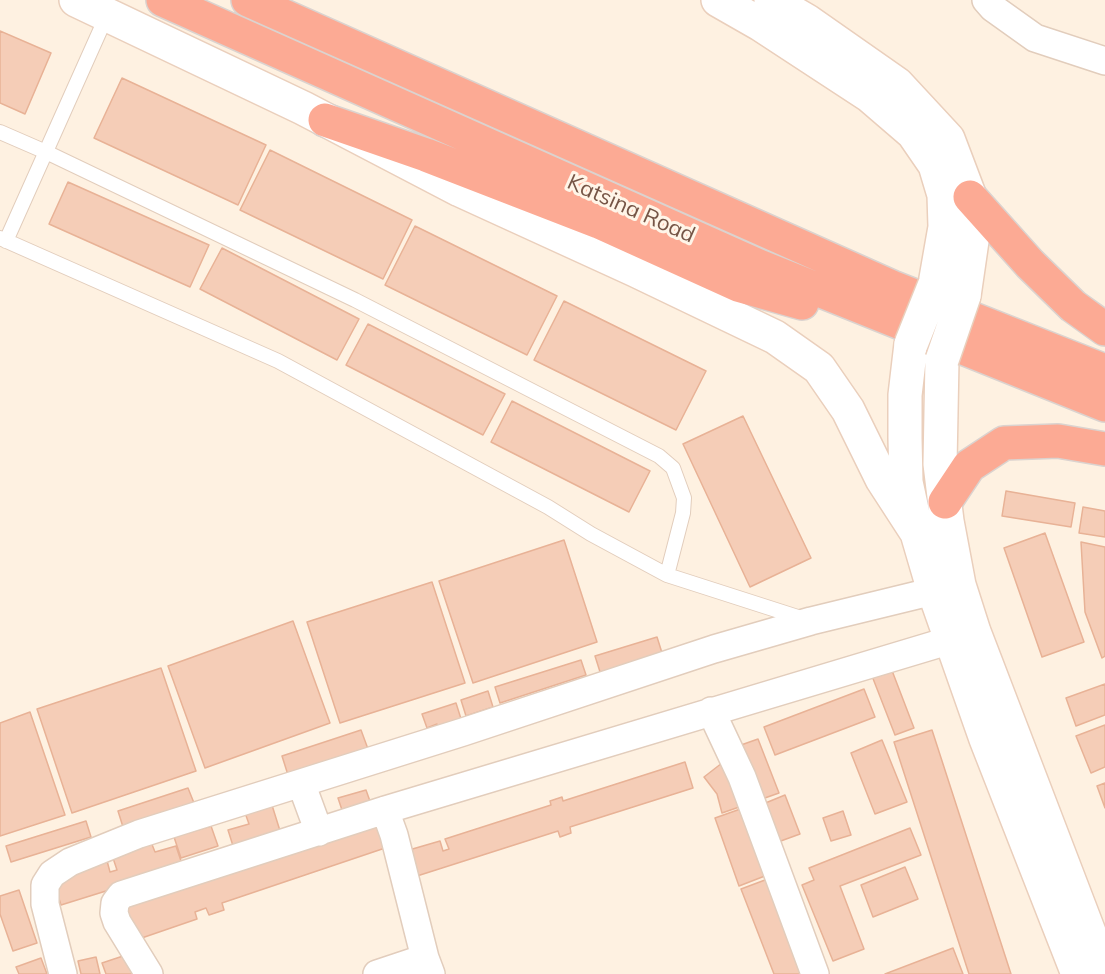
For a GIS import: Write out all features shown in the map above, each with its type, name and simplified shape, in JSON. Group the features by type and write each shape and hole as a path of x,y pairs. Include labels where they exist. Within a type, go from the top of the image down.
{"highway":[{"name":"Katsina Road","path":"163,0 759,266 1105,405"},
{"name":"Katsina Road","path":"248,0 892,287 1105,371"},
{"path":"325,120 426,155 599,222 738,285 808,305 860,307"},
{"path":"970,197 1030,264 1073,306 1105,329"},
{"path":"945,502 969,466 1004,444 1058,441 1105,449"}],"main road":[{"path":"76,0 325,120 460,190 775,337 819,368 848,410 882,479 917,533"},
{"path":"718,0 760,24 870,96 913,133 935,165 944,195 949,290 942,360 940,464 959,585 1082,973"},
{"path":"771,0 807,21 897,84 948,139 970,197 974,227 949,290 911,344 905,395 906,482 917,533 934,591 986,739 1082,973"}],"street":[{"path":"986,0 993,8 1035,38 1105,61"},
{"path":"63,974 45,904 45,885 52,874 69,862 139,834 632,678 714,649 811,621 934,591"},
{"path":"149,974 117,922 114,913 121,895 385,810 951,640"},
{"path":"711,711 742,777 815,974"},
{"path":"301,783 319,832"},
{"path":"377,974 428,966 394,835 385,810"}],"lane":[{"path":"107,15 46,152 3,240 278,361 548,507 591,534 667,575 811,621"},
{"path":"0,132 355,300 659,456 673,468 684,498 667,575"}],"building":[{"path":"0,31 51,53 25,114 0,103"},
{"path":"122,78 266,145 238,205 94,138"},
{"path":"270,150 412,220 383,279 240,210"},
{"path":"68,182 209,245 190,287 49,224"},
{"path":"415,226 557,296 527,355 385,285"},
{"path":"222,248 359,319 337,360 200,289"},
{"path":"564,301 706,371 676,430 534,360"},
{"path":"368,324 505,394 483,435 346,365"},
{"path":"512,401 650,471 629,512 491,442"},
{"path":"743,416 811,558 750,587 683,444"},
{"path":"1006,491 1075,503 1071,527 1002,516"},
{"path":"1083,507 1105,511 1105,537 1079,533"},
{"path":"1045,533 1084,642 1042,657 1004,548"},
{"path":"564,540 597,642 473,683 439,581"},
{"path":"1081,542 1105,547 1105,656 1102,658 1085,612"},
{"path":"432,582 465,683 340,723 307,622"},
{"path":"293,621 330,723 205,768 168,666"},
{"path":"657,637 663,656 601,675 595,656"},
{"path":"581,660 586,675 500,703 495,687"},
{"path":"161,668 196,771 72,813 37,709"},
{"path":"891,668 914,728 895,735 872,676"},
{"path":"1105,684 1105,715 1076,726 1066,698"},
{"path":"864,689 875,717 775,755 764,727"},
{"path":"488,691 493,707 466,716 461,700"},
{"path":"456,703 462,722 438,730 437,724 427,728 422,714"},
{"path":"30,712 65,815 0,836 0,723"},
{"path":"1105,725 1105,767 1091,773 1076,736"},
{"path":"361,730 368,749 288,775 282,756"},
{"path":"932,730 1011,974 969,974 894,742"},
{"path":"758,739 779,793 762,799 741,745"},
{"path":"882,740 907,802 875,814 851,753"},
{"path":"685,762 693,788 570,827 571,833 560,837 558,831 417,876 409,850 440,841 443,851 449,849 445,839 551,805 550,801 562,797 563,801"},
{"path":"722,763 745,805 722,813 717,794 704,777"},
{"path":"1105,783 1105,808 1097,786"},
{"path":"188,788 194,803 123,827 118,811"},
{"path":"366,790 371,804 343,813 338,798"},
{"path":"785,795 800,834 778,842 763,804"},
{"path":"271,802 281,834 234,849 228,830 249,824 244,810"},
{"path":"746,807 770,874 739,886 715,818"},
{"path":"843,811 851,835 831,841 823,818"},
{"path":"384,818 394,845 222,903 224,910 209,915 206,908 195,912 197,919 133,941 122,907"},
{"path":"86,821 91,837 11,862 6,846"},
{"path":"211,826 218,846 181,858 174,837"},
{"path":"910,828 921,855 840,886 864,949 833,961 802,885 814,880 809,868"},
{"path":"151,842 155,852 176,846 183,867 61,905 54,883 106,857 110,872 117,870 112,855"},
{"path":"905,867 918,899 873,917 861,885"},
{"path":"773,877 803,974 774,974 741,889"},
{"path":"19,890 37,943 13,951 0,914 0,896"},
{"path":"953,948 963,974 885,974"},
{"path":"126,955 133,974 106,974 102,963"},
{"path":"96,957 100,974 81,974 78,961"},
{"path":"41,958 47,974 19,974 16,967"}]}
